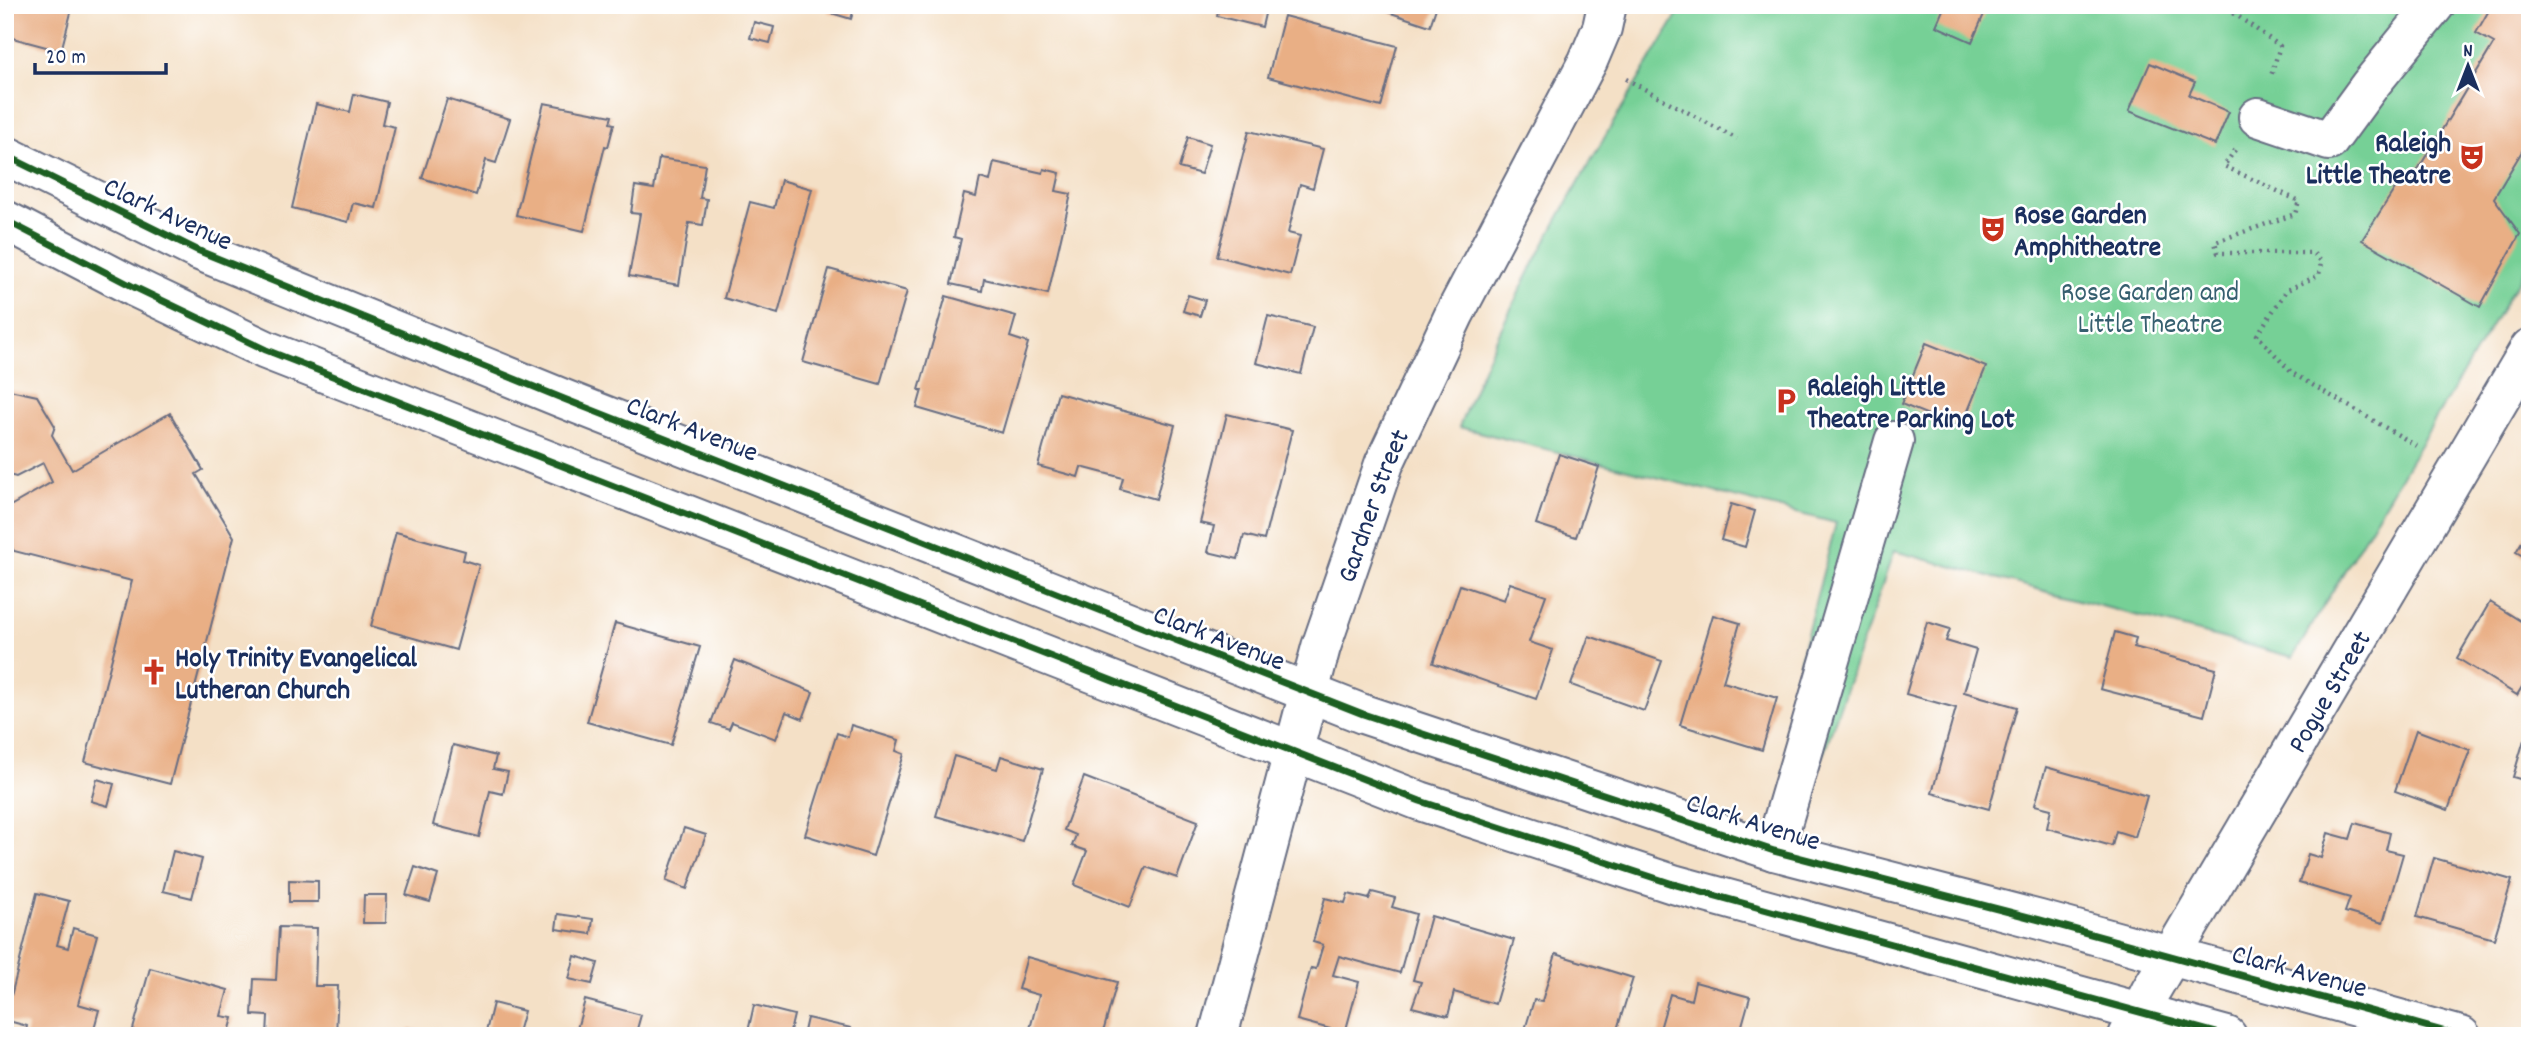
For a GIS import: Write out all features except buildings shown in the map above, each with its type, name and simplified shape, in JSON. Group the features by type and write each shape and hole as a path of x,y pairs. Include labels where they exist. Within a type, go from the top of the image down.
{"main road":[{"path":"2258,117 2329,141 2435,5"},
{"name":"Gardner Street","path":"1217,1036 1308,692 1343,578 1384,464 1454,315 1608,13"},
{"name":"Clark Avenue","path":"5,155 197,250 538,389 1308,692 1774,851 2172,955 2462,1036"},
{"path":"5,220 134,287 266,350 1420,801 1673,884 2135,1024 2227,1036"},
{"name":"Pogue Street","path":"2135,1024 2172,955 2530,348"},
{"path":"1774,851 1894,441"}],"path":[{"path":"2222,5 2280,46 2258,117 2224,166 2299,201 2295,214 2215,242 2218,253 2313,253 2321,261 2319,275 2287,290 2257,335 2292,373 2417,446"},
{"path":"1622,77 1737,139"}],"green space":[{"name":"Rose Garden and Little Theatre","path":"1683,5 2530,5 2530,261 2293,657 1894,551 1798,827 1800,660 1836,523 1459,427 1482,371 1534,264"}],"cycle path":[{"path":"5,155 197,250 564,399 1363,714 1774,851 2040,920 2461,1036"},
{"path":"5,220 134,287 266,350 1420,801 1673,884 2227,1036"}],"place":[{"name":"Raleigh Little Theatre","path":"2472,157"},
{"name":"Rose Garden Amphitheatre","path":"1993,229"},
{"name":"Raleigh Little Theatre Parking Lot","path":"1786,401"},
{"name":"Holy Trinity Evangelical Lutheran Church","path":"154,672"}]}
